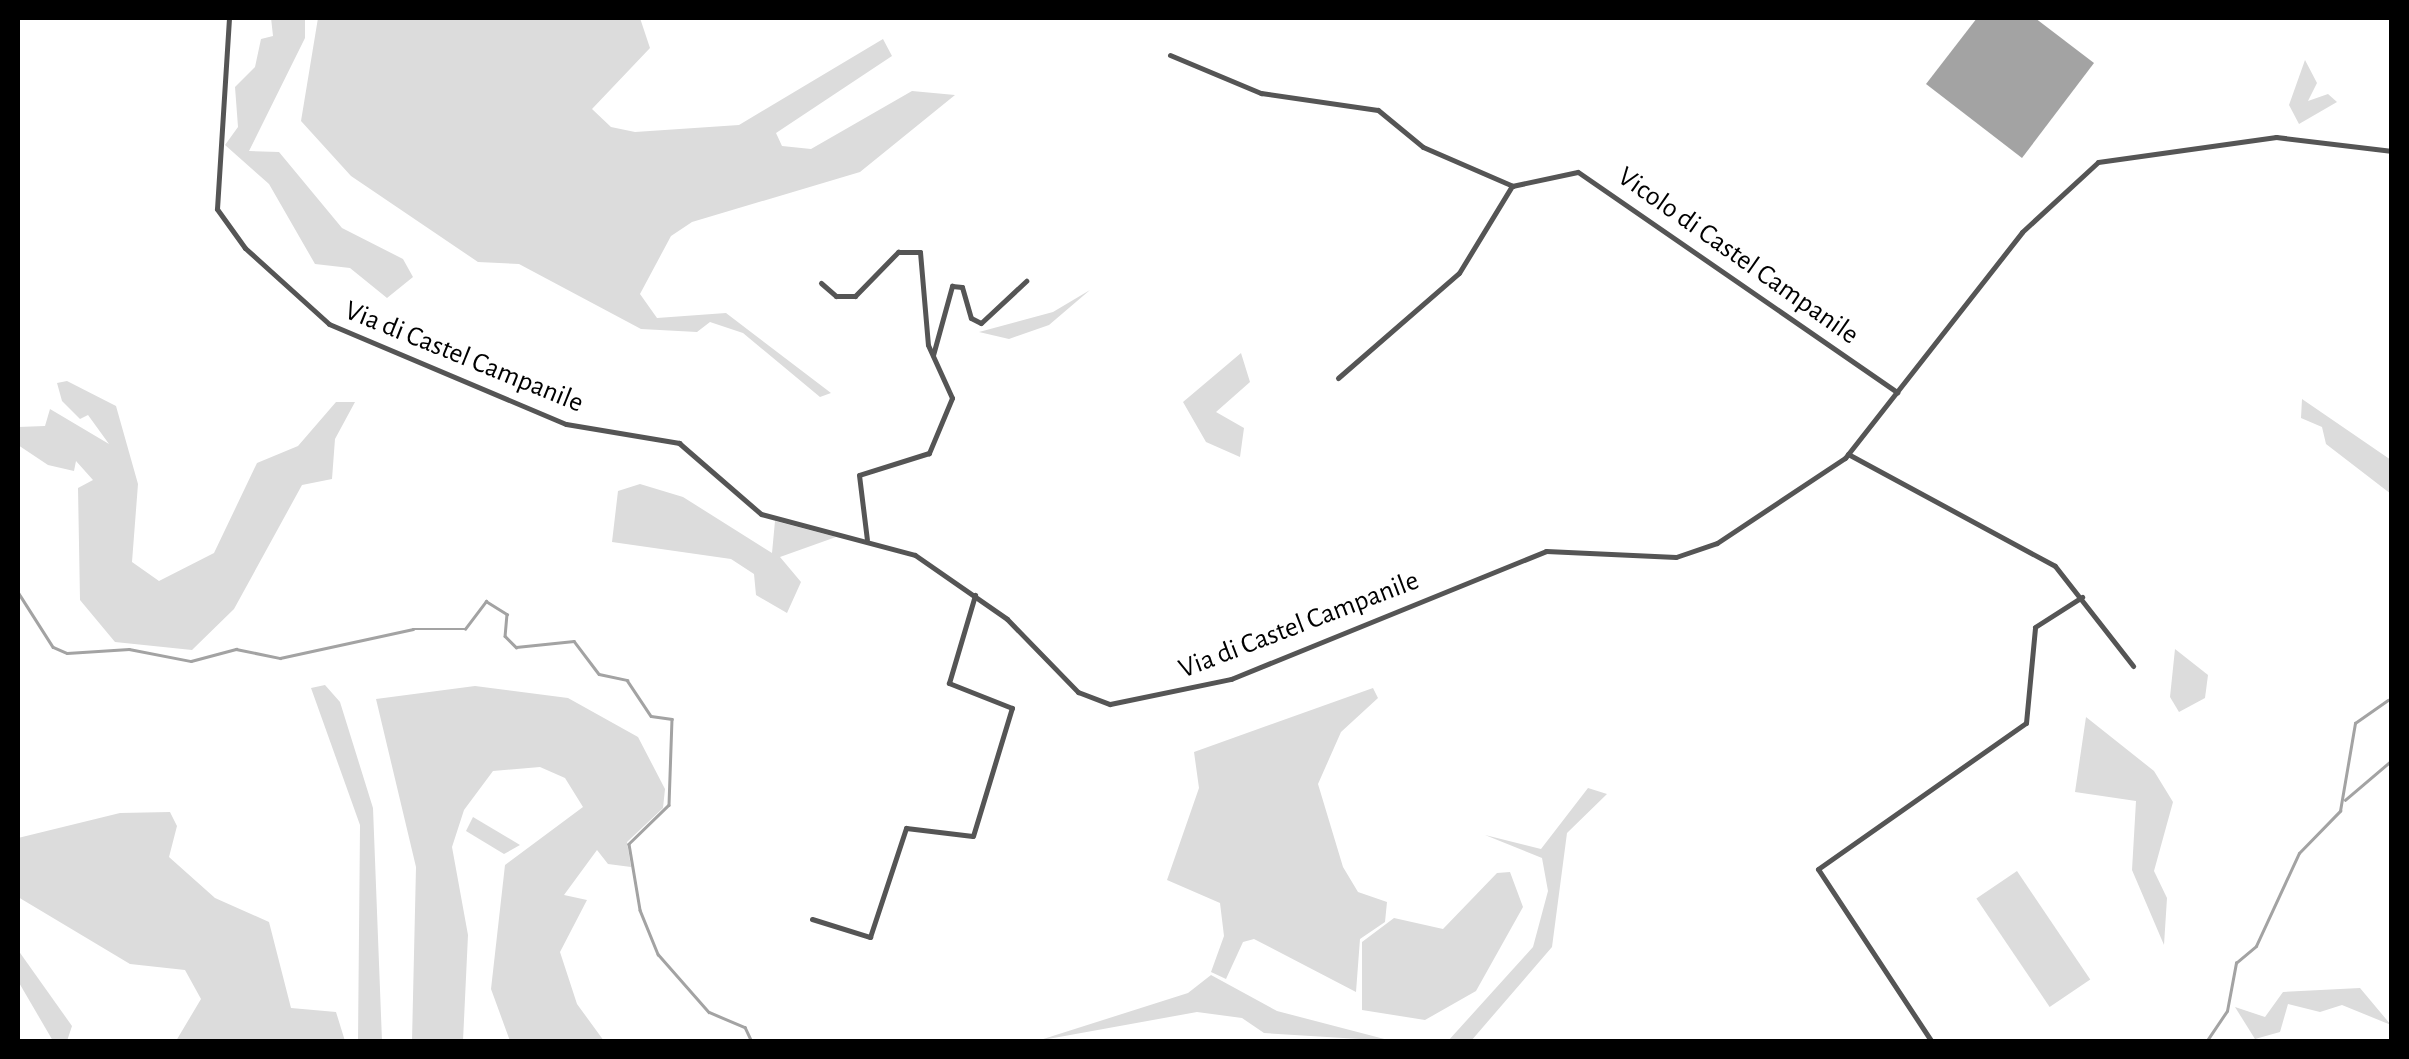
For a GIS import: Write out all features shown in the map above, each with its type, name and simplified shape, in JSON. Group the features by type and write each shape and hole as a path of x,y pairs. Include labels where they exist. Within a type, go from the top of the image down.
{"street":[{"name":"Via di Castel Campanile","path":"229,18 216,208 245,248 329,324 564,423 677,442 754,511 918,556 975,595 1080,694 1132,702 1221,682 1546,551 1695,553 1848,454 2022,232 2098,162 2280,137 2392,151"},
{"path":"1170,55 1261,94 1375,109 1425,148 1514,186 1458,274 1338,378"},
{"name":"Vicolo di Castel Campanile","path":"1514,186 1587,175 1897,392"},
{"path":"821,284 849,298 898,252 920,252 934,362 950,394 949,416 928,455 859,476 867,540"},
{"path":"934,362 952,286 962,287 971,318 981,323 1026,281"},
{"path":"1848,454 2046,560 2082,597 2133,666"},
{"path":"812,919 870,937 906,828 974,836 1012,709 950,685 975,595"},
{"path":"1932,1042 1818,869 2026,723 2036,627 2082,597"}],"shaded area":[{"path":"271,18 305,18 305,38 249,151 279,152 342,228 403,259 413,277 387,298 350,268 315,264 269,184 225,145 238,127 235,87 255,67 261,39 273,36"},
{"path":"318,18 640,18 650,48 592,109 611,127 635,132 739,125 883,39 892,56 776,133 782,146 811,149 912,91 955,95 860,172 692,222 671,236 640,294 657,318 726,313 831,393 820,397 743,333 710,322 697,332 641,329 519,264 478,262 351,176 301,121"},
{"path":"1977,18 2035,18 2094,63 2022,158 1926,84"},
{"path":"2305,60 2317,83 2308,101 2328,94 2337,102 2299,124 2289,105"},
{"path":"1090,290 1049,325 1009,339 979,332 1053,312"},
{"path":"1241,353 1250,382 1216,412 1244,428 1240,457 1206,442 1183,402"},
{"path":"67,381 116,406 138,484 132,562 159,581 214,553 257,463 298,446 336,402 355,402 335,439 332,479 302,485 234,609 192,650 115,642 80,600 78,488 93,480 76,461 74,471 48,465 18,445 18,427 45,426 50,409 109,444 88,415 80,419 62,401 57,383"},
{"path":"2302,399 2391,460 2391,494 2326,444 2322,427 2301,418"},
{"path":"640,484 683,497 772,553 775,521 836,537 780,557 801,582 787,613 756,595 754,574 731,559 612,542 618,491"},
{"path":"2175,649 2208,675 2205,698 2179,712 2170,697"},
{"path":"325,685 340,702 373,808 382,1041 358,1041 360,825 311,688"},
{"path":"475,686 568,698 638,737 665,789 663,808 627,842 631,867 608,864 597,850 564,895 587,900 560,952 577,1004 604,1041 510,1041 491,989 505,865 583,807 565,778 540,767 493,771 464,810 452,847 468,935 463,1041 412,1041 416,867 376,699"},
{"path":"1373,688 1378,698 1341,732 1318,784 1343,867 1358,892 1387,902 1385,922 1360,939 1356,992 1254,939 1243,942 1226,979 1211,972 1224,936 1220,903 1167,880 1199,788 1194,752"},
{"path":"2086,717 2154,771 2173,802 2154,871 2167,898 2164,945 2132,870 2136,801 2075,792"},
{"path":"1588,788 1607,794 1567,833 1552,947 1471,1041 1448,1041 1533,947 1548,891 1542,858 1485,835 1541,849"},
{"path":"170,812 177,826 169,857 215,898 269,922 291,1008 336,1012 345,1041 176,1041 201,999 185,970 130,964 18,897 18,838 120,813"},
{"path":"473,817 520,845 504,854 466,831"},
{"path":"2017,871 2090,980 2050,1007 1976,898"},
{"path":"1510,872 1523,907 1476,991 1425,1020 1362,1010 1362,942 1394,918 1443,929 1497,873"},
{"path":"18,950 72,1026 67,1041 53,1041 18,981"},
{"path":"1211,975 1277,1011 1392,1041 1264,1033 1242,1018 1197,1012 1037,1041 1188,993"},
{"path":"2360,988 2391,1025 2342,1005 2320,1012 2288,1004 2280,1032 2255,1039 2235,1007 2265,1017 2283,992"}],"waterway":[{"path":"18,540 18,582"},
{"path":"18,592 53,647 67,653 129,649 191,661 236,649 280,658 413,629 465,629 486,601 507,614 505,636 516,647 574,641 599,674 627,680 651,716 672,719 669,805 629,844 640,910 658,954 709,1012 745,1027 752,1042"},
{"path":"2206,1042 2227,1011 2236,963 2256,946 2299,853 2340,811 2355,723 2388,700"},
{"path":"2345,800 2392,760"}]}
